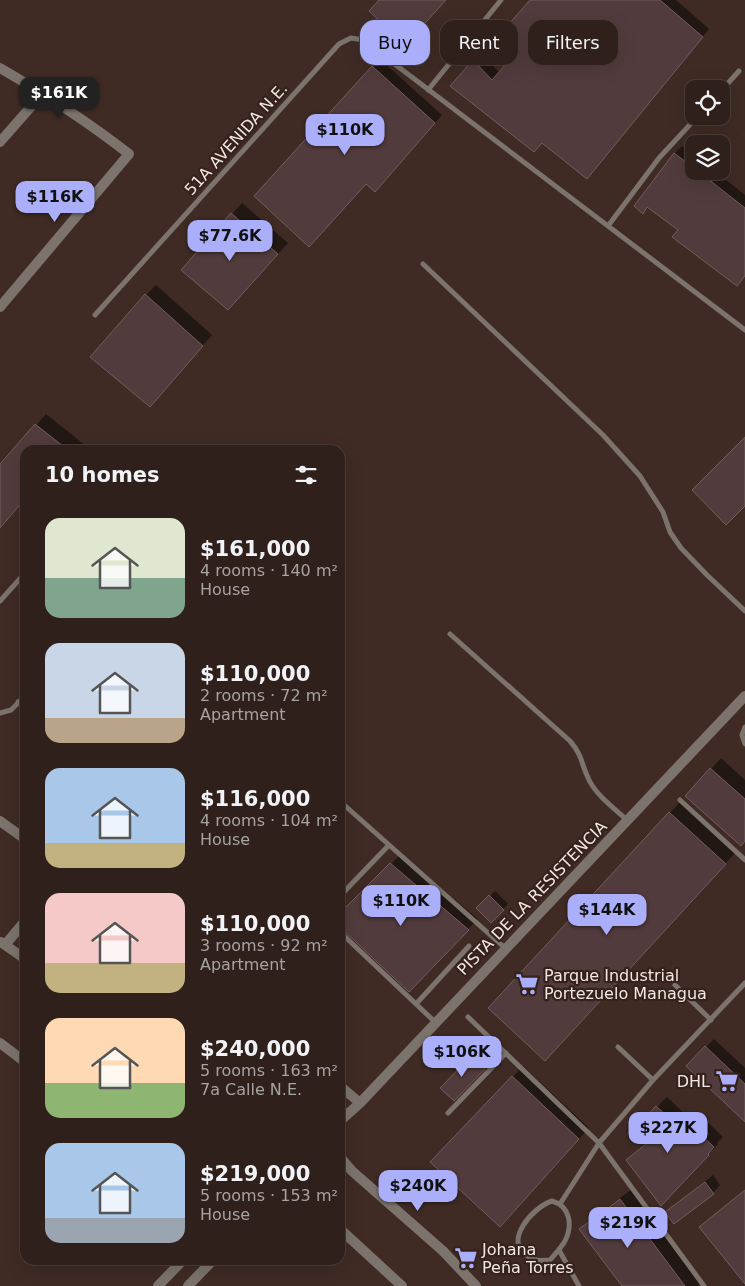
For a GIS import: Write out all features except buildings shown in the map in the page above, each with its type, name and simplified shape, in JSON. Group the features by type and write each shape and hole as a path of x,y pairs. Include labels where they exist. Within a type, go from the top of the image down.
{"street":[{"path":"0,68 43,93 96,128 129,154 0,307"},
{"path":"0,142 43,93"},
{"name":"PISTA DE LA RESISTENCIA","path":"345,1116 360,1103 745,696"},
{"path":"0,820 20,835"},
{"path":"20,926 2,943 20,956"},
{"path":"0,1043 20,1058"},
{"path":"345,1090 360,1103"},
{"path":"345,1163 442,1251 476,1286"},
{"path":"345,1234 402,1286"},
{"path":"158,1286 178,1265"},
{"path":"188,1286 208,1265"}],"lane":[{"path":"501,0 428,90 745,330"},
{"name":"51A AVENIDA N.E.","path":"95,314 339,44 350,38 363,40 428,90"},
{"path":"730,82 739,72"},
{"path":"608,226 659,158 690,125"},
{"path":"423,264 603,435 640,476 663,512 670,532 681,548 745,611"},
{"path":"0,601 20,578"},
{"path":"450,634 570,741 578,750 588,778 596,791 627,820"},
{"path":"0,713 11,710 18,702"},
{"path":"745,727 742,735 745,744"},
{"path":"680,800 745,860"},
{"path":"345,806 505,948"},
{"path":"345,891 389,845"},
{"path":"345,937 435,1022"},
{"path":"416,1004 469,946"},
{"path":"560,1204 599,1143 653,1080 745,983"},
{"path":"675,985 710,1020"},
{"path":"468,1017 599,1143 704,1286"},
{"path":"618,1047 653,1080"},
{"path":"448,1113 506,1053"},
{"path":"552,1201 560,1204 566,1210 569,1220 569,1232 559,1250 550,1260 534,1260 522,1253 517,1241 526,1222 544,1203 552,1201"},
{"path":"559,1250 579,1286"}],"place":[{"name":"Parque Industrial Portezuelo Managua","path":"527,984"},
{"name":"DHL","path":"727,1081"},
{"name":"Johana Peña Torres","path":"466,1258"}]}
